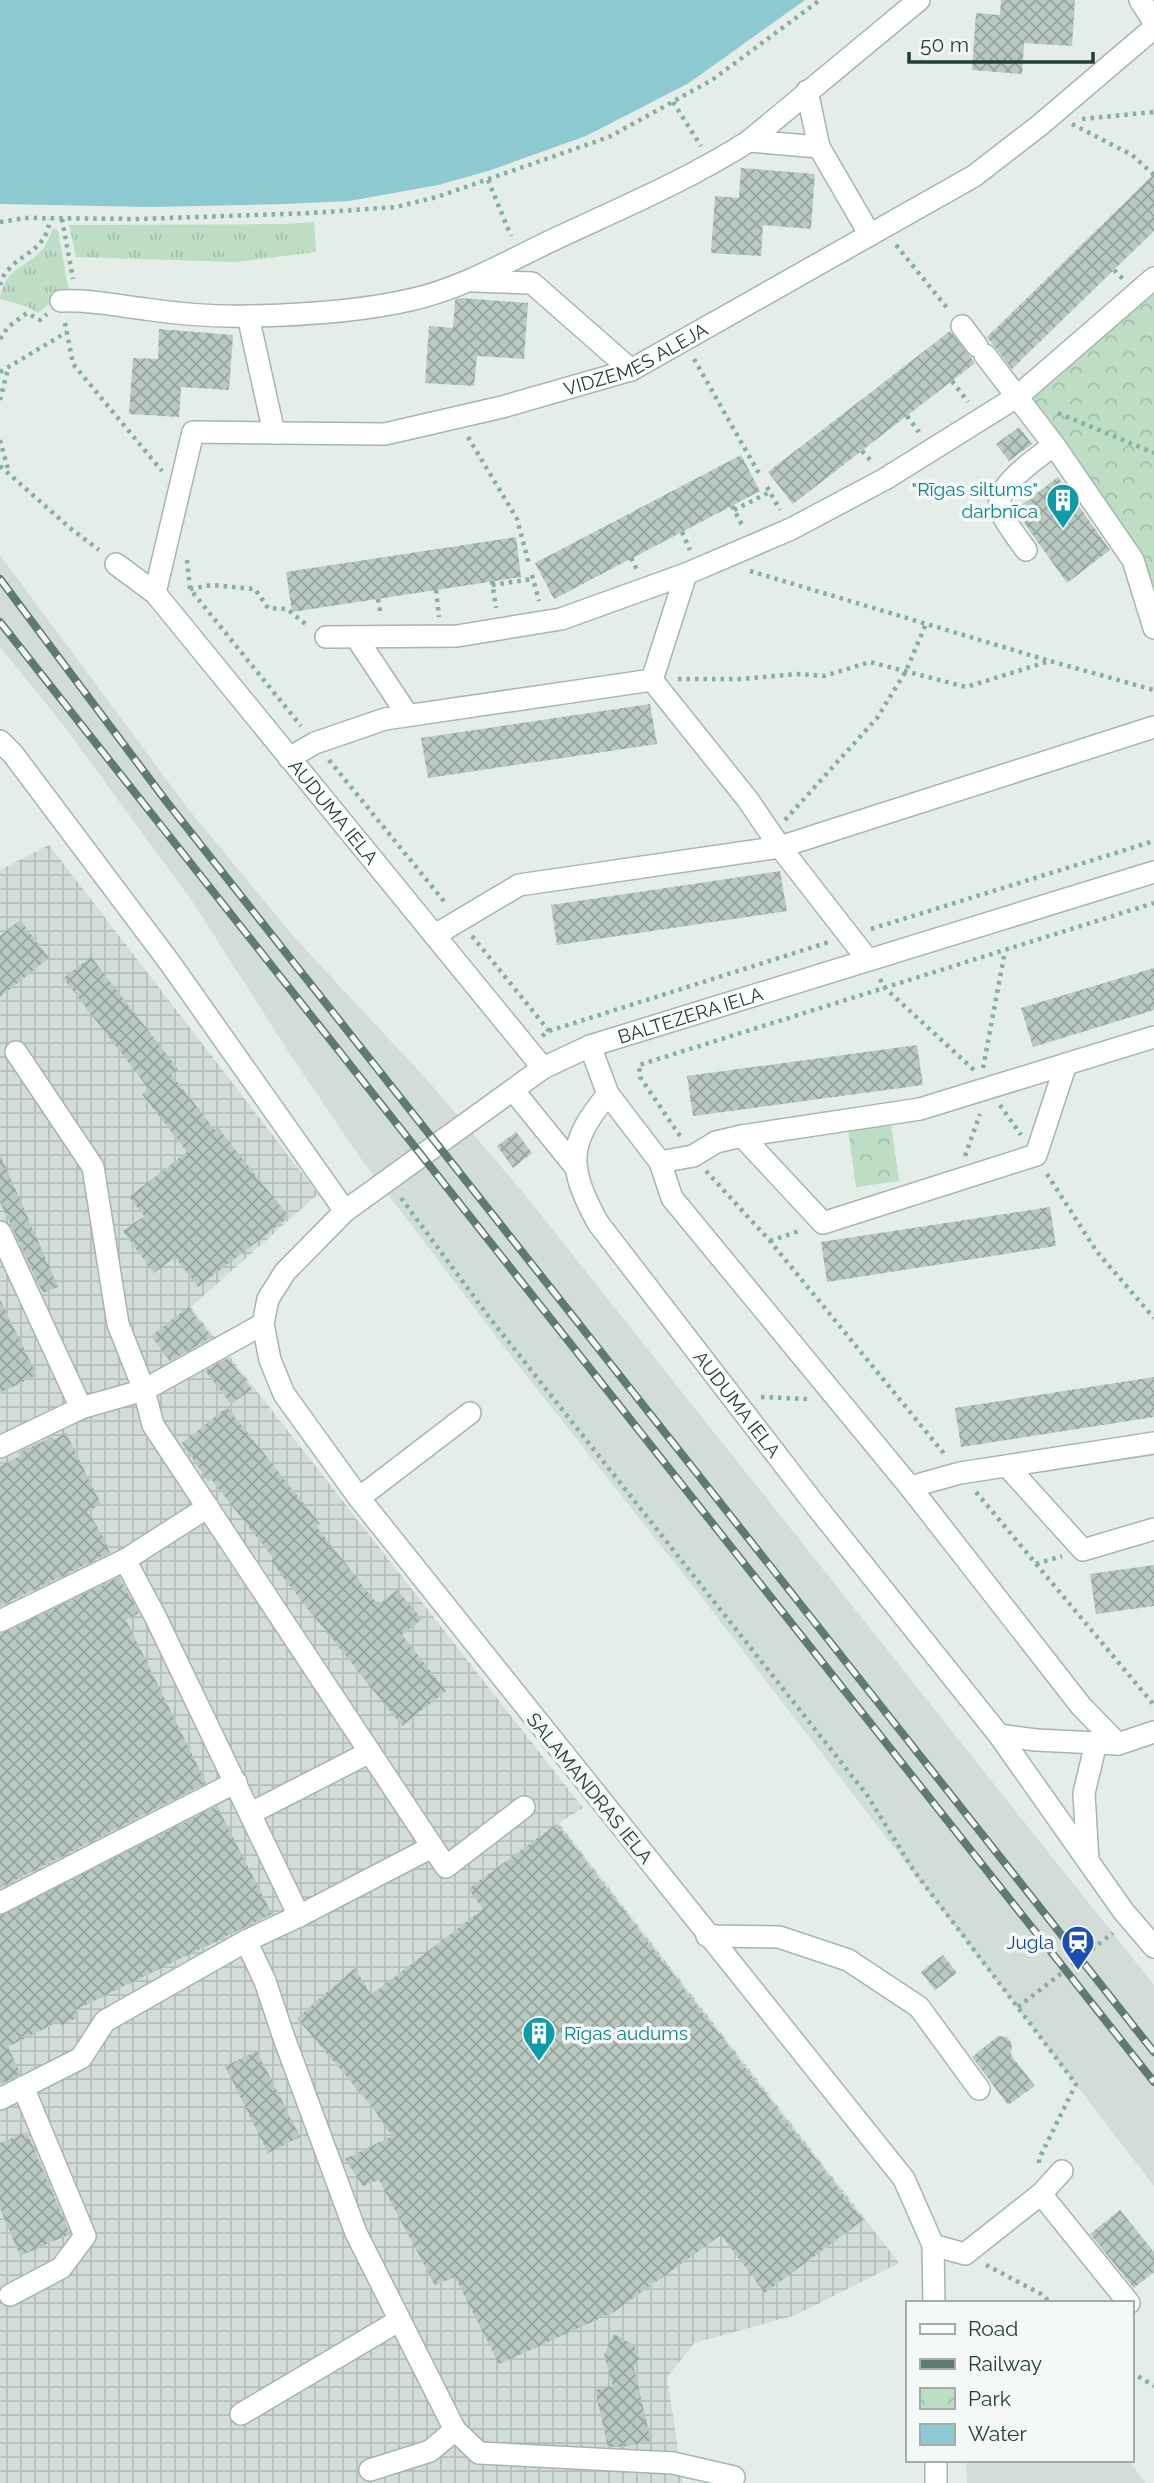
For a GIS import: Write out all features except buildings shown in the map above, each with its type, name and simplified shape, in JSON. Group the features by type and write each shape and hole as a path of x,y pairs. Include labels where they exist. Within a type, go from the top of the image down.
{"street":[{"path":"69,301 169,313 248,316 324,312 414,299 472,281 712,164 749,141 919,0"},
{"path":"1140,0 1154,22"},
{"name":"VIDZEMES ALEJA","path":"155,593 193,432 385,434 456,418 631,370 974,176 1040,125 1154,27"},
{"path":"807,92 819,147 876,232"},
{"path":"749,141 819,147"},
{"path":"326,637 457,636 561,620 686,574 791,529 885,479 1018,396 1154,278"},
{"path":"472,281 532,283 631,370"},
{"path":"248,316 274,433"},
{"path":"962,326 1054,445 1133,560 1154,628"},
{"path":"1026,550 1000,509 1000,498 1007,483 1054,445"},
{"name":"AUDUMA IELA","path":"116,564 155,593 543,1068"},
{"path":"652,680 686,574"},
{"path":"356,637 407,714"},
{"path":"289,758 315,743 384,719 407,714 652,680"},
{"path":"652,680 748,800 868,960"},
{"path":"435,935 519,885 775,839 1154,727"},
{"path":"0,741 13,754 170,963 345,1211"},
{"name":"BALTEZERA IELA","path":"285,1272 345,1211 543,1068 590,1046 1154,872"},
{"path":"660,1162 693,1156 716,1142 741,1136 920,1108 1154,1037"},
{"path":"590,1046 608,1094 660,1162 672,1198 910,1487 1081,1706 1118,1744"},
{"path":"16,1052 93,1167 118,1324 144,1390 153,1424 432,1847 446,1867 524,1807"},
{"path":"741,1136 822,1223 1036,1155 1066,1064"},
{"path":"513,1090 577,1168"},
{"name":"AUDUMA IELA","path":"608,1094 590,1116 576,1143 577,1168 583,1195 598,1223 816,1506 999,1735 1088,1864 1154,1947"},
{"path":"0,1232 81,1408"},
{"name":"SALAMANDRAS IELA","path":"285,1272 268,1299 263,1324 270,1360 284,1394 359,1498 904,2179 933,2245 934,2301"},
{"path":"0,1447 81,1408 144,1390 263,1324"},
{"path":"359,1498 470,1413"},
{"path":"910,1487 960,1473 1154,1443"},
{"path":"1007,1466 1083,1550 1154,1529"},
{"path":"0,1621 125,1560 208,1507"},
{"path":"125,1560 155,1616 299,1916"},
{"path":"999,1735 1036,1740 1118,1744 1154,1732"},
{"path":"1088,1864 1084,1793 1096,1743"},
{"path":"251,1813 370,1752"},
{"path":"0,1903 236,1782"},
{"path":"0,2099 81,2058 105,2021 246,1941 432,1847"},
{"path":"707,1936 779,1937 848,1960 919,2007 979,2089"},
{"path":"246,1941 265,1981 356,2233 456,2430 479,2453 673,2463 734,2477"},
{"path":"9,2295 61,2268 85,2236 23,2087"},
{"path":"933,2245 965,2254 1041,2194 1062,2171"},
{"path":"1041,2194 1127,2301"},
{"path":"241,2414 400,2320"},
{"path":"370,2470 430,2451 456,2430"},
{"path":"936,2462 936,2483"}],"path":[{"path":"0,222 25,218 214,217 396,207 488,180 608,137 712,80 820,0"},
{"path":"673,102 712,164"},
{"path":"1154,112 1066,121 1132,155 1154,175"},
{"path":"488,180 520,257"},
{"path":"0,285 7,270 32,253 42,241 50,219"},
{"path":"62,219 69,301 67,332 73,364 179,492"},
{"path":"876,232 962,326"},
{"path":"0,339 8,327 26,313 40,320 69,301"},
{"path":"0,372 67,332"},
{"path":"683,341 761,477"},
{"path":"0,400 8,368"},
{"path":"1055,412 1154,453"},
{"path":"456,418 517,519 529,564"},
{"path":"0,440 9,473"},
{"path":"0,466 70,528 116,564"},
{"path":"734,510 770,492"},
{"path":"185,547 190,589 549,1031"},
{"path":"730,555 740,568 1154,690"},
{"path":"492,585 533,579"},
{"path":"190,589 212,584 255,589 268,608 287,609 326,637"},
{"path":"775,839 795,810 877,718 906,671 926,624"},
{"path":"652,680 741,679 797,674 824,676 870,662 966,687 1051,661"},
{"path":"1154,903 639,1065 640,1077 693,1156 770,1241 1154,1705"},
{"path":"868,960 885,988 981,1077 988,1088"},
{"path":"388,1181 489,1317 867,1795 914,1871 1076,2084 1039,2159 1041,2194"},
{"path":"1056,1189 1097,1252 1154,1318"},
{"path":"770,1241 822,1223"},
{"path":"732,1395 838,1401"},
{"path":"1018,2007 1113,1933"},
{"path":"965,2254 1041,2294 1049,2301"},
{"path":"1133,2373 1154,2386"}],"shaded area":[{"name":"Jugla","path":"0,555 189,810 294,937 429,1082 525,1195 1154,1985 1154,2186 361,1159 194,904 65,727 0,647"},
{"path":"49,845 318,1194 191,1307 583,1808 559,1823 899,2263 796,2315 694,2343 667,2377 683,2483 0,2483 0,870"},
{"path":"966,2462 1130,2462 1145,2483 967,2483"}],"green space":[{"path":"314,222 316,252 236,262 76,257 69,225 287,224"},
{"path":"53,228 58,230 69,292 59,296 38,313 26,306 0,299 6,281 43,249"},
{"path":"1154,288 1154,603 1027,396"},
{"path":"891,1124 899,1181 856,1187 848,1129"}],"water":[{"path":"0,0 805,0 689,83 586,136 488,171 438,185 349,201 150,207 0,204"}],"railway":[{"path":"0,579 166,801 1154,2052"},
{"path":"0,622 1154,2082"}],"place":[{"name":"\"Rīgas siltums\" darbnīca","path":"1063,530"},
{"name":"Jugla","path":"1078,1972"},
{"name":"Rīgas audums","path":"539,2063"}]}
